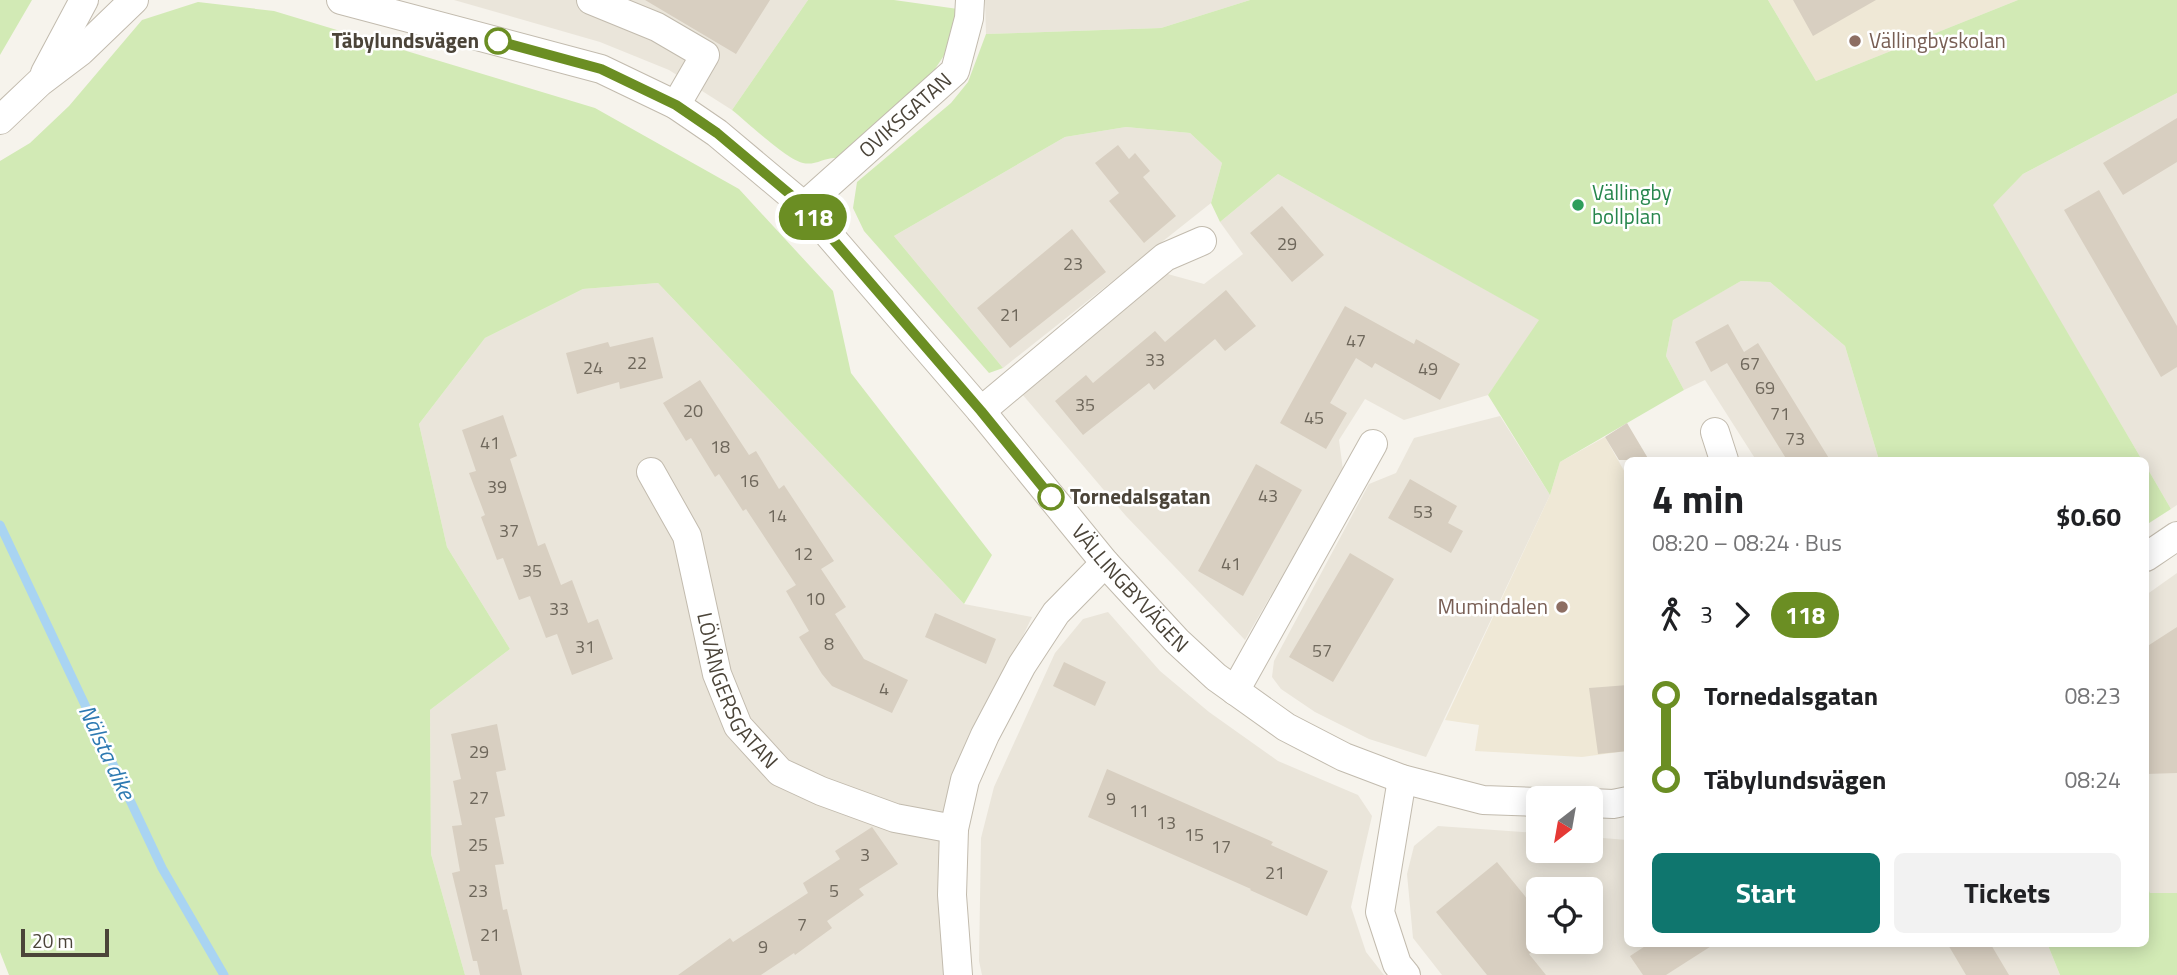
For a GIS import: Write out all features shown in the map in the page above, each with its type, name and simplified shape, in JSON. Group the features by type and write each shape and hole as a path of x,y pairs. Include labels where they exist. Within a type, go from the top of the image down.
{"street":[{"path":"40,82 84,0"},
{"path":"0,120 40,82 81,51 134,0"},
{"name":"VÄLLINGBYVÄGEN","path":"342,0 601,69 676,105 717,133 804,206 981,411 1105,563 1177,641 1235,691 1286,727 1344,757 1402,779 1483,800 1526,802"},
{"path":"592,0 657,27 705,55 676,105"},
{"name":"OVIKSGATAN","path":"804,206 955,71 969,18 970,0"},
{"path":"981,411 1165,257 1202,241"},
{"path":"1715,432 1723,457"},
{"path":"1235,691 1373,444"},
{"name":"LÖVÅNGERSGATAN","path":"651,472 687,536 717,674 738,726 780,772 895,818 954,829"},
{"path":"2149,555 2177,536"},
{"path":"958,975 952,895 954,829 965,780 1022,665 1056,613 1105,563"},
{"path":"1402,779 1380,912 1397,964 1406,975"},
{"path":"1603,804 1624,802"}],"shaded area":[{"path":"454,0 808,0 732,110 669,70 600,42"},
{"path":"985,0 1250,0 1161,28 986,34"},
{"name":"Vällingbyskolan","path":"1768,0 2018,0 1816,81"},
{"path":"2177,93 2177,505 2171,509 2149,471 2149,457 2140,457 1992,205 2023,174"},
{"path":"1126,127 1190,133 1222,163 1211,203 1003,368 894,236 1065,137"},
{"path":"1278,174 1540,320 1488,395 1404,420 1365,399 1339,440 1343,470 1245,640 1126,516 1022,394 1164,273 1204,284 1243,254 1220,222"},
{"path":"1741,281 1770,282 1845,346 1878,457 1754,457 1705,380 1684,390 1666,356 1673,319"},
{"path":"658,283 964,604 1032,617 952,783 945,975 465,975 431,854 430,710 510,649 447,547 419,424 485,338 583,289"},
{"path":"1500,416 1550,495 1426,757 1369,739 1315,712 1281,689 1272,677 1274,661 1369,484 1396,473 1414,438"},
{"name":"Mumindalen","path":"1605,437 1624,471 1624,751 1582,757 1475,751 1479,725 1445,720 1550,495 1560,462"},
{"path":"2177,573 2177,893 2150,893 2149,890 2149,593"},
{"path":"1108,612 1160,671 1209,712 1278,761 1358,795 1372,816 1351,907 1366,952 1384,975 982,975 979,961 981,838 994,787 1055,653 1083,619"},
{"path":"1438,826 1526,832 1526,863 1603,863 1603,838 1624,840 1624,947 2049,947 2060,975 1442,975 1413,938 1407,874 1414,846"}],"green space":[{"path":"0,0 32,0 0,55"},
{"path":"808,0 894,0 958,9 945,54 927,81 836,158 807,164 787,155 732,110"},
{"path":"1250,0 1768,0 1816,81 2018,0 2177,0 2177,93 2023,174 1993,205 2140,457 1878,457 1845,346 1770,282 1741,281 1673,320 1666,356 1684,390 1560,462 1550,495 1488,395 1539,320 1278,174 1220,222 1211,203 1222,163 1190,133 1126,127 1065,137 894,236 1003,368 989,373 864,231 853,208 857,182 951,103 968,82 986,34 1161,28"},
{"path":"198,2 274,11 595,108 739,189 833,291 851,373 992,555 964,604 658,283 583,289 485,338 419,424 447,547 510,649 430,710 431,854 465,975 9,975 0,952 0,161 30,143 69,106 142,20"},
{"path":"2149,471 2171,509 2149,523"},
{"path":"2149,890 2150,893 2177,893 2177,975 2060,975 2049,947 2149,947"}],"building":[{"path":"645,0 770,0 736,54"},
{"path":"1793,0 1876,0 1813,36"},
{"path":"2177,118 2177,162 2123,195 2103,163"},
{"path":"1118,145 1129,159 1135,153 1150,171 1143,177 1176,216 1144,243 1109,201 1119,193 1095,163"},
{"path":"2099,190 2177,326 2177,367 2161,377 2064,210"},
{"path":"1282,206 1324,255 1292,282 1250,233"},
{"path":"1072,229 1106,272 1010,348 977,308"},
{"path":"1226,290 1256,326 1225,351 1215,339 1154,390 1149,383 1083,435 1055,401 1086,375 1093,383 1155,331 1165,342"},
{"path":"1345,306 1414,344 1416,339 1460,364 1440,400 1375,363 1372,368 1356,358 1330,403 1347,413 1326,449 1280,423"},
{"path":"1728,324 1744,352 1758,343 1828,457 1785,457 1727,363 1711,372 1695,342"},
{"path":"653,337 663,378 620,389 619,382 577,394 566,353 608,342 610,347"},
{"path":"700,380 749,455 756,451 779,489 784,485 834,561 821,569 846,607 835,614 864,659 908,680 892,713 832,686 822,674 799,637 809,631 786,591 796,585 746,509 743,511 719,474 715,477 691,438 686,441 663,403"},
{"path":"503,415 517,456 510,459 538,546 545,543 561,585 572,580 588,623 598,619 613,659 572,675 557,634 546,638 530,596 519,600 503,558 497,560 481,517 485,515 469,473 476,471 462,430"},
{"path":"1627,423 1647,457 1624,457 1624,460 1619,460 1605,437"},
{"path":"1256,464 1302,490 1243,596 1198,571"},
{"path":"1410,479 1457,506 1448,523 1463,531 1451,553 1388,518"},
{"path":"1350,553 1394,579 1333,682 1289,657"},
{"path":"935,613 996,639 986,664 925,637"},
{"path":"2177,627 2177,773 2149,774 2149,645"},
{"path":"1064,662 1106,682 1095,706 1053,686"},
{"path":"1624,685 1624,751 1598,754 1589,688"},
{"path":"497,724 506,770 496,772 505,816 495,818 504,864 495,865 503,910 507,909 522,975 480,975 477,961 473,961 452,873 460,871 452,826 462,825 453,781 461,779 451,734"},
{"path":"1107,769 1273,842 1271,845 1328,871 1307,916 1088,817"},
{"path":"872,827 898,864 859,889 864,895 827,921 832,928 761,975 678,975 730,938 733,942 808,893 803,883 840,859 835,851"},
{"path":"1497,862 1526,897 1526,954 1529,954 1546,975 1487,975 1436,912"},
{"path":"1644,947 1710,947 1666,975 1643,975 1630,956"},
{"path":"1949,947 1992,947 2009,975 1966,975"}],"waterway":[{"name":"Nälsta dike","path":"0,525 162,868 224,975"}],"bus line":[{"name":"118","path":"498,41 601,69 676,105 717,133 804,206 981,411 1051,497"}],"place":[{"name":"Täbylundsvägen","path":"498,41"},
{"name":"Vällingbyskolan","path":"1855,41"},
{"name":"Vällingby bollplan","path":"1578,205"},
{"name":"Tornedalsgatan","path":"1051,497"},
{"name":"Mumindalen","path":"1562,607"}]}
